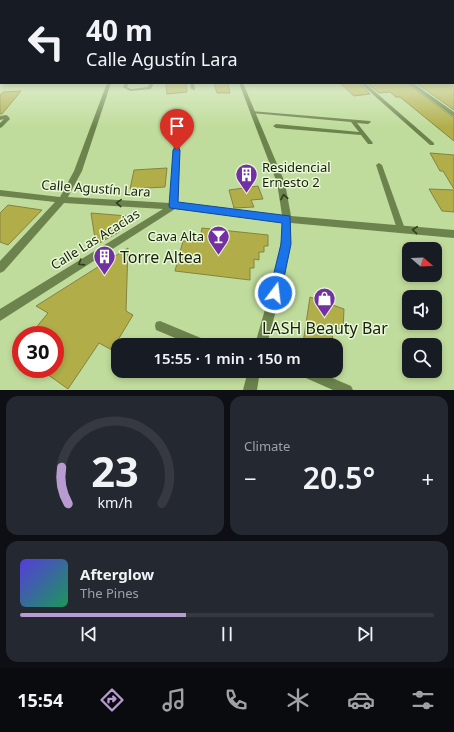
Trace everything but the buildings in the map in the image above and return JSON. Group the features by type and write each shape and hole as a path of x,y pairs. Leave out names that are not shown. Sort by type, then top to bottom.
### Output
{"street":[{"path":"0,268 62,200 78,171 106,91"},
{"path":"243,91 281,183 287,219 286,244 282,266 263,338"},
{"path":"421,91 454,115"},
{"path":"174,206 178,122"},
{"name":"Calle Agustín Lara","path":"0,193 62,200 174,206 287,219 454,234"},
{"name":"Calle Las Acacias","path":"0,315 174,206"},
{"path":"250,390 253,378"}],"lane":[{"path":"371,91 432,144"},
{"path":"252,112 368,122"},
{"path":"0,118 6,117 7,119 0,126"},
{"path":"353,121 370,143"},
{"path":"276,126 363,134"},
{"path":"379,165 401,229"},
{"path":"160,326 188,338"},
{"path":"319,378 347,390"}],"place":[{"name":"Residencial Ernesto 2","path":"246,194"},
{"name":"Cava Alta","path":"219,256"},
{"name":"Torre Altea","path":"105,276"},
{"name":"LASH Beauty Bar","path":"325,318"}],"route":[{"path":"177,150 174,206 287,219 286,244 275,293"}]}
